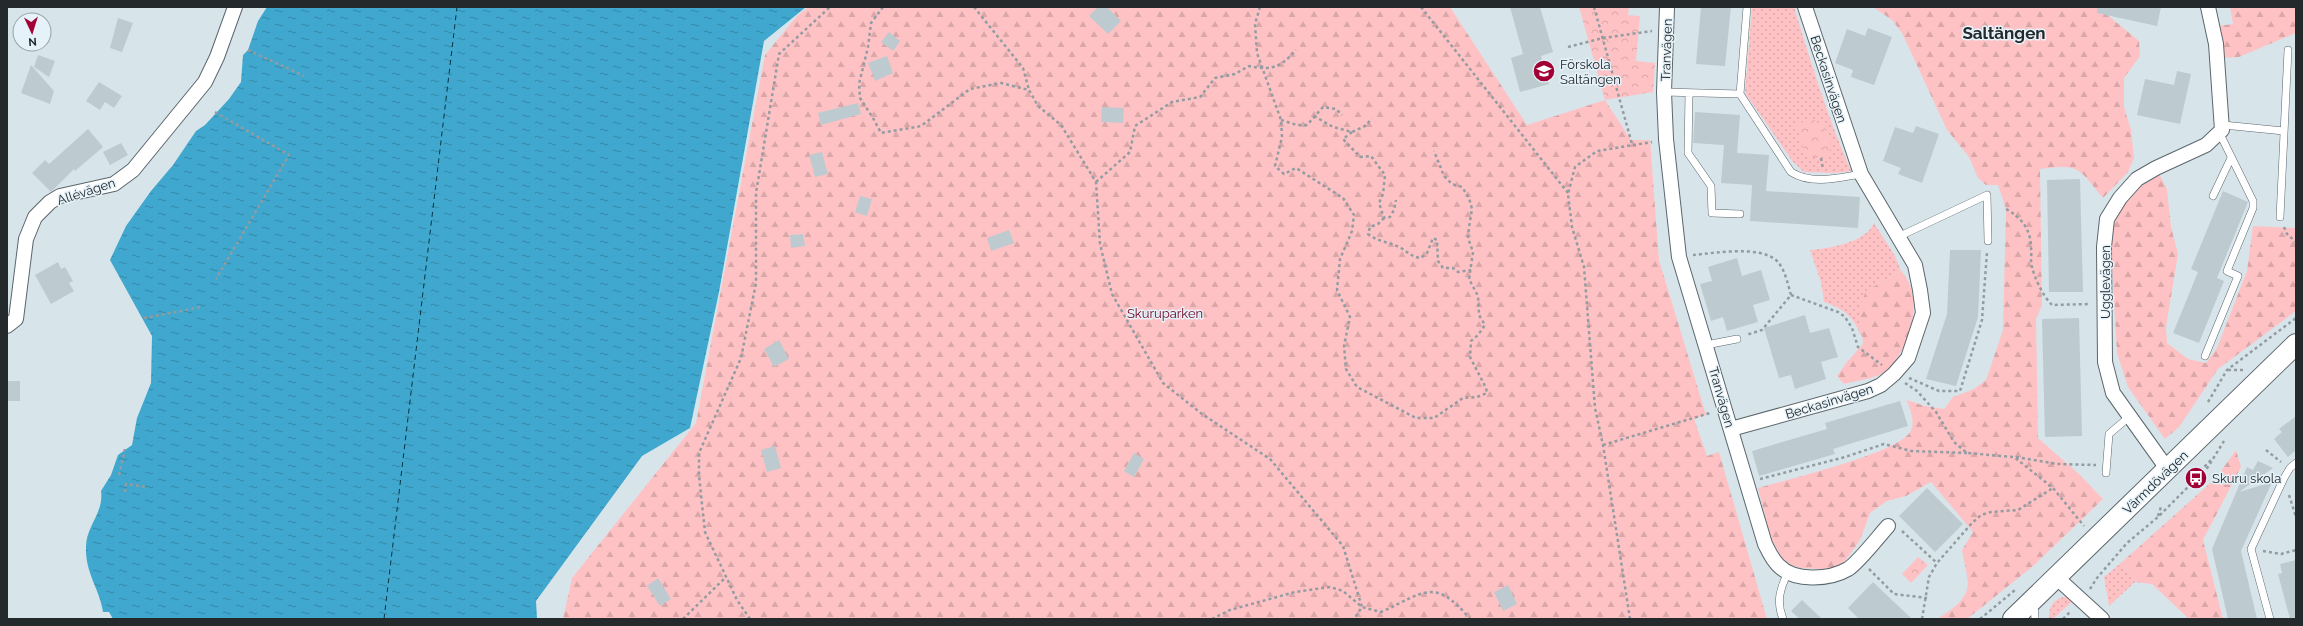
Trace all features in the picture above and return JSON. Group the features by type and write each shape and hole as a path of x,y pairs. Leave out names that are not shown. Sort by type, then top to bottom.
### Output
{"main road":[{"name":"Värmdövägen","path":"2013,619 2034,609 2056,577 2168,470 2296,344"}],"street":[{"name":"Allévägen","path":"7,326 16,319 26,238 35,218 50,202 60,196 114,184 133,170 205,82 217,56 235,7"},
{"name":"Tranvägen","path":"1667,7 1665,28 1664,92 1666,139 1679,257 1765,544 1779,566 1788,572"},
{"name":"Beckasinvägen","path":"1731,429 1868,391 1900,375 1908,358 1923,313 1915,265 1861,174 1805,7"},
{"path":"2208,7 2216,44 2221,129"},
{"name":"Ugglevägen","path":"2168,470 2129,417 2114,393 2105,362 2104,247 2107,220 2120,198 2137,179 2156,168 2206,145 2221,129"},
{"path":"1788,572 1802,576 1833,575 1849,568 1888,526"},
{"path":"2056,577 2102,619"}],"lane":[{"path":"1747,7 1740,94 1791,172 1802,179 1828,180 1861,174"},
{"path":"2280,217 2288,50"},
{"name":"Tranvägen","path":"1664,92 1740,94"},
{"path":"1689,93 1688,153 1711,186 1712,213 1740,214"},
{"path":"2205,356 2238,276 2227,271 2253,208 2253,201 2231,158 2221,129 2284,132"},
{"path":"2213,196 2231,158"},
{"path":"1898,237 1987,195 1988,241"},
{"path":"1706,345 1737,339"},
{"path":"2106,473 2109,434 2129,417"},
{"path":"2270,619 2252,549 2284,478 2290,468 2296,463"},
{"path":"1783,619 1779,608 1779,592 1788,572"}],"path":[{"path":"750,619 737,600 705,532 699,476 699,453 741,358 756,284 756,193 779,54 830,7"},
{"path":"883,7 871,23 868,47 859,84 860,98 873,118 880,133 921,126 970,89 1001,83 1029,90"},
{"path":"974,7 1023,68 1029,90 1038,106 1061,124 1096,182 1100,244 1112,294 1164,382 1202,414 1270,459 1343,546 1362,607"},
{"path":"1260,7 1255,24 1257,53 1281,120 1282,137 1275,166 1284,174 1296,168 1310,175 1343,198 1354,215 1352,231 1340,259 1336,290 1350,317 1344,346 1346,369 1357,387 1416,418 1434,418 1463,398 1477,397 1486,393 1486,388 1470,357 1471,341 1478,335 1485,325 1479,315 1478,296 1469,279 1473,252 1468,238 1472,209 1469,198 1462,187 1452,184 1444,176 1434,152"},
{"path":"1421,7 1568,194"},
{"path":"1594,7 1632,144"},
{"path":"1568,47 1603,38 1665,28"},
{"path":"248,50 304,76"},
{"path":"1096,182 1130,152 1135,126 1172,102 1200,97 1215,78 1235,74 1249,66 1264,70 1284,64 1296,50"},
{"path":"1281,120 1298,125 1307,125 1323,107 1336,109 1342,115"},
{"path":"216,112 289,155 216,279"},
{"path":"1314,116 1333,127 1352,132"},
{"path":"1371,118 1367,125 1343,138 1360,157 1371,156 1385,174 1383,194 1379,203 1384,218"},
{"path":"1630,619 1603,445 1595,408 1584,267 1572,227 1568,194 1575,167 1597,151 1632,144 1654,142"},
{"path":"1396,200 1394,210 1390,217 1384,218 1378,224 1370,227 1368,234 1376,240 1402,248 1413,257 1421,258 1427,253 1433,238 1437,240 1438,261 1443,268 1453,268 1458,272 1471,270"},
{"path":"2006,209 2018,216 2027,229 2031,246 2032,266 2045,298 2052,305 2105,303"},
{"path":"2280,217 2287,234 2296,242"},
{"path":"1900,375 1939,391 1960,391 1982,320 1988,241"},
{"path":"1679,257 1734,252 1769,255 1781,267 1791,295"},
{"path":"1791,295 1838,312 1845,317 1852,328 1858,347 1900,375 1917,391 1936,412 1954,442 1967,453"},
{"path":"1737,339 1762,330 1791,295"},
{"path":"144,318 201,306"},
{"path":"2227,370 2246,370"},
{"path":"1603,445 1645,431 1675,424 1725,407"},
{"path":"2063,619 2081,600 2097,578 2127,543 2158,517 2208,467 2227,435"},
{"path":"1746,483 1845,457 1884,444 1911,451 1967,453 2014,457 2057,464 2107,465"},
{"path":"119,475 125,449"},
{"path":"2266,450 2290,468"},
{"path":"2196,475 2215,455"},
{"path":"2014,457 2053,488 2085,527"},
{"path":"2284,478 2296,517"},
{"path":"125,492 126,484 146,487"},
{"path":"1922,619 1927,598 1928,577 1937,563 1981,515 1991,512 2018,510 2053,488"},
{"path":"2158,517 2162,507"},
{"path":"1888,526 1899,529 1937,563"},
{"path":"2252,549 2281,554 2296,550"},
{"path":"1858,558 1894,594 1927,598"},
{"path":"684,619 726,577"},
{"path":"1212,619 1237,608 1295,592 1330,587 1343,591 1362,607 1381,612 1419,593 1437,592 1455,601 1470,619"},
{"path":"1354,619 1362,607"}],"green space":[{"name":"Skuruparken","path":"808,7 1450,7 1527,125 1605,100 1631,140 1650,140 1659,260 1706,415 1694,419 1707,456 1719,452 1767,619 563,619 572,578 696,423 765,55 797,16"},
{"path":"1579,7 1629,7 1628,15 1640,16 1636,61 1655,63 1653,92 1605,100"},
{"path":"1752,7 1794,7 1827,111 1851,171 1834,173 1804,172 1793,162 1745,93"},
{"path":"1873,7 2106,7 2105,13 2139,41 2140,56 2124,78 2124,107 2131,130 2134,158 2128,172 2103,198 2089,180 2078,170 2064,167 2040,169 2042,305 2036,319 2038,438 2080,475 2103,499 2032,567 1967,619 1937,619 1955,607 1960,602 1967,590 1968,583 1962,550 1973,532 1931,482 1906,496 1887,501 1870,513 1860,540 1845,561 1833,568 1820,569 1801,568 1791,565 1782,558 1771,539 1758,488 1864,457 1901,440 1910,432 1912,428 1912,416 1907,400 1925,406 1944,409 1953,397 1974,389 1986,380 2003,330 2006,209 1998,185 1986,185 1978,178 1969,157 1947,130 1902,33 1892,20"},
{"path":"2230,7 2296,7 2296,33 2239,57 2223,58 2217,26 2233,24"},
{"path":"1813,120 1823,125 1829,134 1831,144 1828,155 1813,157 1808,155 1802,146 1797,125 1804,121"},
{"path":"2159,174 2167,189 2171,227 2178,254 2166,327 2167,343 2188,359 2206,363 2217,348 2247,271 2253,226 2296,228 2296,311 2218,369 2179,427 2165,439 2128,387 2117,353 2110,231 2117,210 2140,187"},
{"path":"1874,223 1895,256 1901,271 1877,285 1865,296 1862,303 1861,312 1863,340 1853,320 1849,316 1839,308 1824,302 1821,282 1810,250 1836,246 1855,240 1870,230"},
{"path":"1901,271 1909,282 1913,295 1914,309 1908,337 1902,351 1882,374 1872,378 1844,384 1837,376 1846,363 1863,344 1860,306 1866,291"},
{"path":"2236,450 2241,467 2203,540 2223,619 2189,619 2152,584 2135,582 2122,562 2216,478"},
{"path":"1918,557 1928,565 1911,583 1902,574"},
{"path":"2122,562 2135,582 2109,606 2104,577"},
{"path":"2068,596 2074,600 2053,619 2049,619 2051,606 2053,603 2059,598"}],"water":[{"path":"267,7 806,7 764,41 719,292 690,428 642,456 536,601 537,619 113,619 109,612 103,612 86,556 87,539 98,513 101,491 111,475 118,455 132,445 137,418 151,383 152,336 110,260 126,226 151,191 173,165 196,131 205,125 229,99 241,82 243,55 248,50 258,21"}],"building":[{"path":"1098,7 1107,7 1121,21 1108,34 1089,16"},
{"path":"1510,7 1540,7 1553,52 1541,56 1549,84 1520,92 1511,58 1523,54"},
{"path":"1701,7 1731,7 1725,66 1696,64"},
{"path":"2097,7 2161,7 2157,26 2097,13"},
{"path":"118,18 133,23 122,52 110,48"},
{"path":"1868,28 1892,37 1874,85 1851,77 1853,70 1835,63 1847,29 1865,36"},
{"path":"889,32 900,41 893,51 881,42"},
{"path":"38,55 55,61 49,77 34,67"},
{"path":"887,56 893,73 875,81 868,63"},
{"path":"31,65 54,91 50,104 21,93"},
{"path":"2177,71 2191,74 2180,124 2137,115 2145,79 2174,85"},
{"path":"99,82 122,96 114,108 105,102 100,110 86,101"},
{"path":"858,103 861,114 821,125 818,113"},
{"path":"1102,107 1124,108 1123,123 1101,122"},
{"path":"1695,112 1740,115 1737,153 1769,155 1766,191 1860,197 1858,228 1750,221 1752,185 1721,183 1724,145 1693,143"},
{"path":"1916,126 1939,134 1922,183 1898,174 1901,168 1883,161 1895,127 1913,133"},
{"path":"88,129 103,147 75,171 74,169 51,192 32,173 45,160 49,164"},
{"path":"121,143 128,155 110,165 103,152"},
{"path":"822,152 828,174 815,177 809,155"},
{"path":"2080,179 2083,292 2049,292 2047,180"},
{"path":"2223,191 2248,202 2217,278 2224,281 2199,343 2173,333 2198,272 2191,269"},
{"path":"860,196 872,199 867,216 855,212"},
{"path":"1009,230 1014,243 991,251 987,238"},
{"path":"803,234 805,246 791,248 790,235"},
{"path":"1950,250 1981,250 1978,317 1956,386 1926,379 1947,314"},
{"path":"1737,258 1742,276 1761,270 1770,300 1753,305 1758,322 1727,331 1723,317 1711,321 1700,284 1712,281 1708,267"},
{"path":"58,262 61,269 65,267 73,281 69,283 74,291 51,304 35,275"},
{"path":"1805,315 1810,333 1829,328 1838,357 1821,362 1826,379 1795,389 1791,375 1779,378 1764,328"},
{"path":"2079,318 2082,436 2045,437 2042,319"},
{"path":"779,340 789,359 774,367 764,349"},
{"path":"7,381 20,381 20,401 7,401"},
{"path":"1900,401 1908,426 1833,449 1835,454 1759,476 1752,451 1827,429 1825,423"},
{"path":"2296,416 2296,450 2288,457 2274,439 2282,432 2279,429"},
{"path":"775,446 781,468 767,472 761,450"},
{"path":"1134,453 1144,459 1134,477 1124,471"},
{"path":"2258,461 2273,468 2239,492 2272,482 2241,551 2257,619 2228,619 2212,549 2247,467 2253,470"},
{"path":"1927,488 1963,524 1935,552 1899,516"},
{"path":"2296,560 2296,619 2290,619 2278,574 2282,573 2280,564"},
{"path":"658,578 671,599 660,606 647,586"},
{"path":"1873,582 1912,619 1859,619 1848,608"},
{"path":"1508,585 1517,604 1503,611 1494,592"},
{"path":"1802,600 1822,619 1800,619 1791,611"}],"ferry route":[{"path":"384,619 457,7"}],"place":[{"name":"Förskola Saltängen","path":"1544,71"},
{"name":"Skuru skola","path":"2196,478"}],"district":[{"name":"Saltängen","path":"2004,33"}]}
